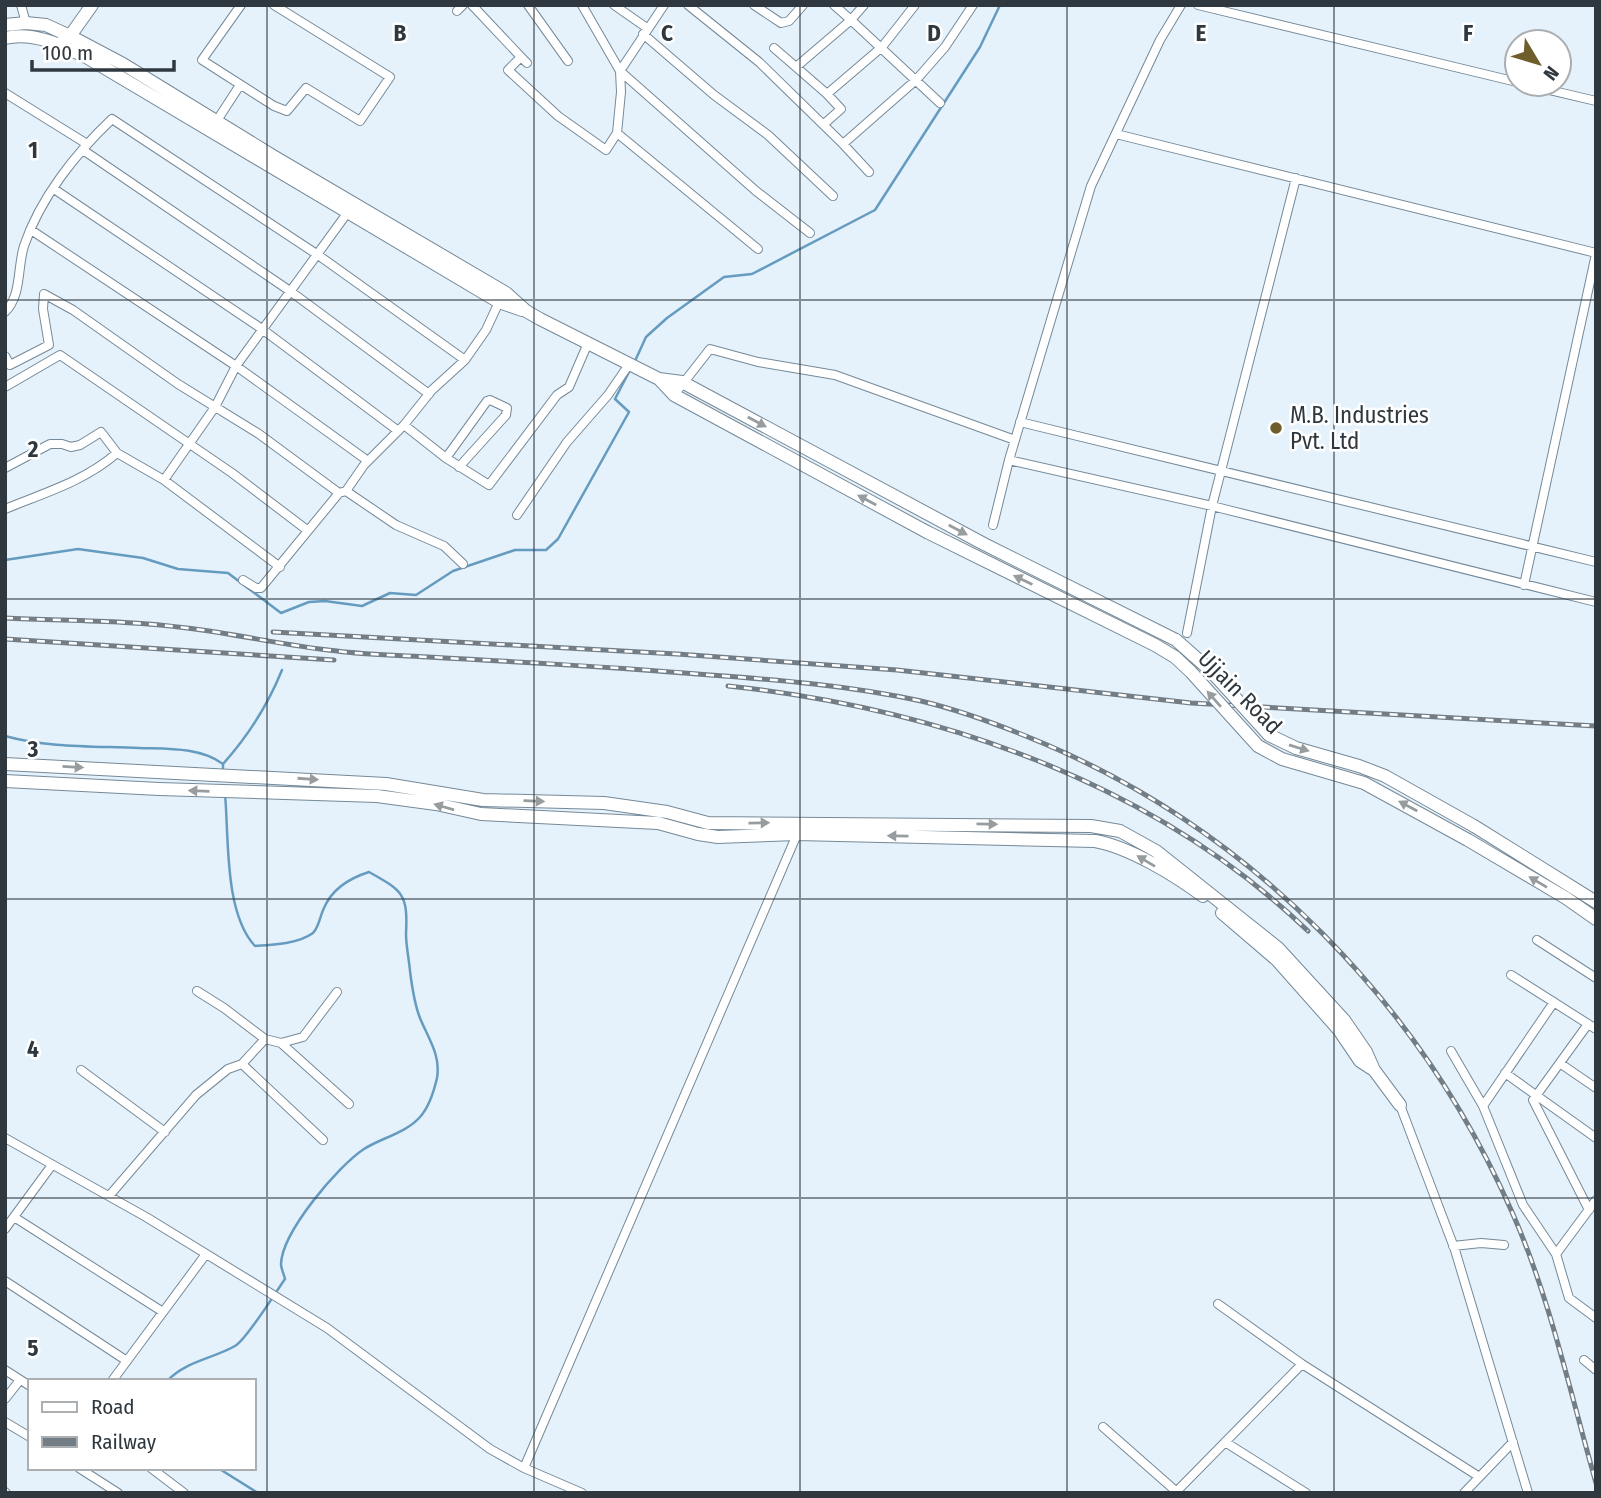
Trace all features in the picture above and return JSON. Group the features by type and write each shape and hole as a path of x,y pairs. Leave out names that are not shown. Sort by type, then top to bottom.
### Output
{"main road":[{"path":"59,44 70,36 92,5"},
{"path":"5,25 46,25 123,64 506,293 526,311"},
{"path":"5,38 25,36 59,44 117,74 499,302 526,311 654,376 682,382 984,544 1176,640 1211,671 1262,729 1281,743 1385,776 1474,826 1596,902"},
{"name":"Ujjain Road","path":"654,376 674,395 927,532 1175,657 1258,746 1282,759 1364,783 1468,840 1566,898 1596,919"},
{"path":"5,764 386,785 482,800 604,803 667,812 708,823 1071,839 1113,844 1201,894 1277,960 1339,1030 1360,1061 1374,1070 1400,1105"},
{"path":"5,781 239,793 377,796 436,804 481,814 659,822 718,837 799,828"}],"street":[{"path":"20,5 26,23"},
{"path":"241,5 202,60 274,106 287,111 306,88 360,121 390,77 274,5"},
{"path":"472,5 524,60 508,70 558,116 606,150 617,133 620,71 664,5"},
{"path":"528,5 568,61"},
{"path":"582,5 620,71 756,191 810,233"},
{"path":"614,5 722,101 768,135 832,196"},
{"path":"688,5 759,62 824,124 869,172"},
{"path":"754,5 782,23 789,21 803,5"},
{"path":"834,5 940,103"},
{"path":"796,67 851,20 864,5"},
{"path":"827,94 882,47 915,5"},
{"path":"843,144 916,80 944,47 973,5"},
{"path":"993,525 1009,460 1091,186 1160,40 1181,5"},
{"path":"1198,5 1503,79"},
{"path":"774,48 841,109 824,124"},
{"path":"216,122 240,85"},
{"path":"5,93 85,147 157,203 290,291 429,394"},
{"path":"1573,96 1596,101"},
{"path":"5,312 14,301 23,249 58,181 112,119 318,255 465,360"},
{"path":"617,133 758,249"},
{"path":"1116,134 1596,254 1524,585"},
{"path":"1187,633 1212,506 1296,178"},
{"path":"54,189 262,329 400,428 489,485 558,395 569,387 588,343"},
{"path":"164,480 215,407 236,366 348,212"},
{"path":"31,230 236,366 368,461"},
{"path":"5,356 10,365 49,345 43,309 44,294 73,310 396,526 444,546 463,564"},
{"path":"243,580 259,589 368,461 429,394 465,360 486,330 499,302"},
{"path":"674,395 710,349 758,362 835,375 1015,440"},
{"path":"5,387 60,355 190,443 307,530"},
{"path":"517,515 567,442 608,395 630,363"},
{"path":"446,458 486,401 490,400 507,408 506,415 459,467"},
{"path":"1020,422 1596,562"},
{"path":"5,468 50,444 71,447 80,445 101,432 117,453 164,480 279,567"},
{"path":"5,509 84,477 100,468 117,453"},
{"path":"1009,460 1212,506 1596,603"},
{"path":"524,1468 799,828"},
{"path":"1537,940 1596,978"},
{"path":"1511,975 1592,1026 1533,1100 1589,1210"},
{"path":"197,991 265,1039 281,1042 298,1040 307,1034 337,992"},
{"path":"1483,1106 1554,1002"},
{"path":"109,1196 212,1082 228,1069 242,1064 265,1039"},
{"path":"281,1042 349,1104"},
{"path":"1451,1051 1483,1106 1523,1205 1556,1254 1569,1298 1596,1318"},
{"path":"242,1064 323,1140"},
{"path":"1561,1065 1596,1088"},
{"path":"81,1070 165,1132"},
{"path":"1505,1073 1596,1138"},
{"path":"1400,1105 1454,1246 1528,1493"},
{"path":"5,1138 109,1196 288,1304 361,1352 490,1448 524,1468 583,1493"},
{"path":"5,1229 52,1165"},
{"path":"1556,1254 1596,1200"},
{"path":"14,1217 163,1312"},
{"path":"1454,1246 1480,1243 1504,1245"},
{"path":"114,1379 206,1254"},
{"path":"5,1281 127,1361"},
{"path":"1218,1304 1301,1364 1478,1476"},
{"path":"1584,1360 1596,1370"},
{"path":"1103,1427 1177,1492 1301,1364"},
{"path":"5,1370 28,1385"},
{"path":"5,1399 20,1380"},
{"path":"5,1422 28,1436"},
{"path":"1225,1442 1306,1493"},
{"path":"1464,1493 1513,1442"},
{"path":"82,1470 118,1493"},
{"path":"154,1470 184,1493"}],"waterway":[{"path":"635,361 646,337 667,318 724,277 752,274 875,210 980,47 1000,5"},
{"path":"5,560 78,549 143,558 178,569 228,573 281,613 309,602 325,601 362,606 390,593 416,595 453,571 515,550 546,550 558,539 629,412 615,399 630,370"},
{"path":"223,764 257,720 282,670"},
{"path":"5,736 55,745 183,750 214,758 223,764 223,770"},
{"path":"169,1379 182,1369 240,1342 285,1279 281,1264 284,1251 313,1201 340,1170 364,1149 401,1131 420,1117 429,1104 438,1070 435,1054 416,1007 406,943 406,910 401,895 369,872 355,877 332,895 317,928 307,937 293,942 255,946 245,932 233,895 225,794"},
{"path":"221,1470 258,1493"}],"railway":[{"path":"5,618 164,625 348,652 675,672 790,681 869,691 921,701 984,720 1045,744 1121,781 1193,826 1261,877 1323,934 1379,996 1430,1064 1474,1136 1512,1212 1548,1312 1596,1483"},
{"path":"273,632 677,654 897,670 1191,703 1596,726"},
{"path":"5,639 334,660"},
{"path":"728,686 807,697 886,713 963,734 1039,761 1112,794 1182,833 1247,879 1308,931"}],"place":[{"name":"M.B. Industries Pvt. Ltd","path":"1276,428"}]}
